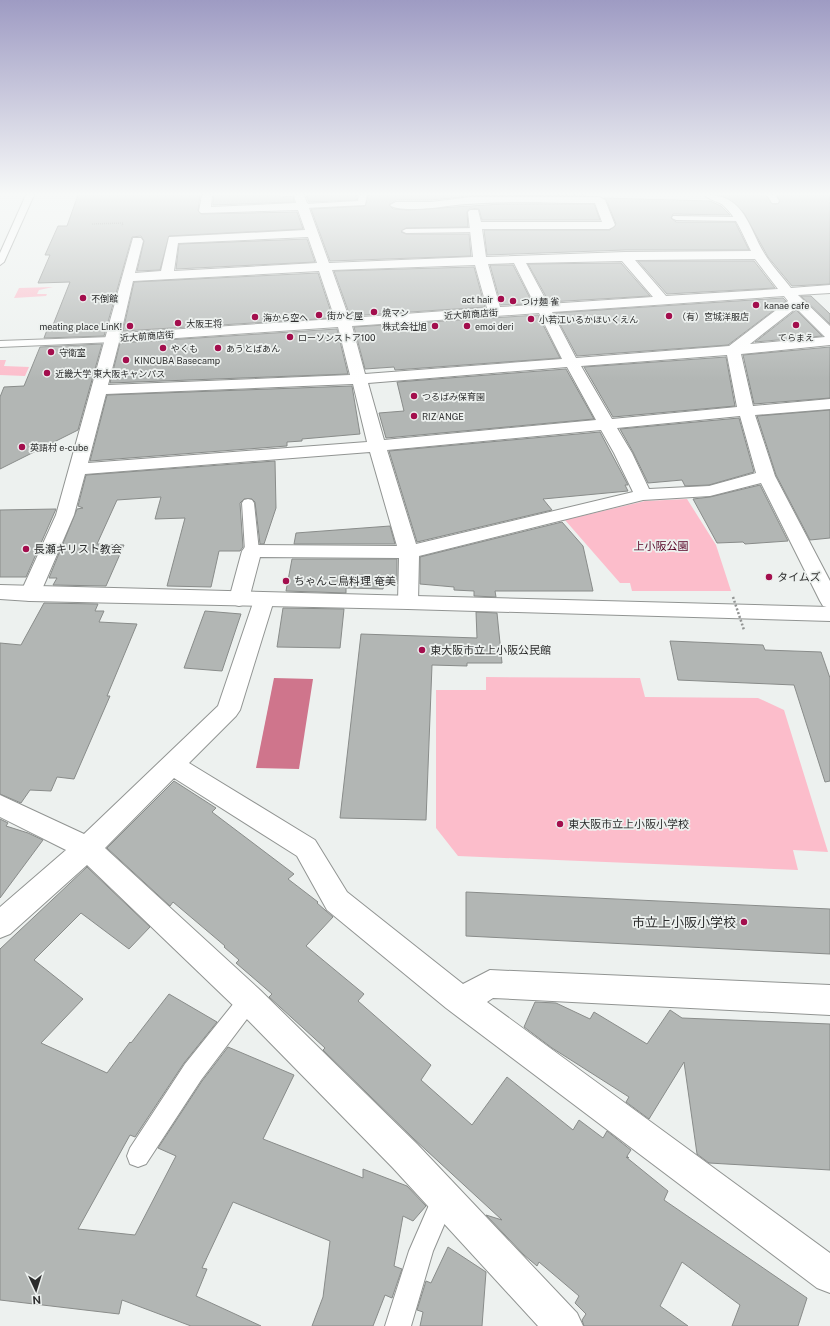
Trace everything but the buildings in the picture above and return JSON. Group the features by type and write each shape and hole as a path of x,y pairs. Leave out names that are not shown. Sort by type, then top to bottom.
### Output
{"street":[{"path":"30,594 65,515 133,257"},
{"path":"167,275 170,257"},
{"path":"321,257 344,322 409,552 408,602"},
{"path":"480,257 494,312"},
{"path":"128,277 480,260 594,257"},
{"path":"626,257 663,301"},
{"path":"760,257 791,297 830,334"},
{"path":"518,259 571,362 622,453 643,495"},
{"name":"近大前商店街","path":"111,339 663,301 791,297 830,289"},
{"path":"733,350 791,297"},
{"path":"99,390 359,379 830,341"},
{"path":"733,350 746,411 766,476 830,602"},
{"path":"78,469 378,446 830,404"},
{"path":"239,599 252,551 409,552 643,495 710,490 766,476"},
{"path":"0,592 30,594 408,602 830,614"},
{"path":"0,925 87,848 228,710 264,600"},
{"path":"172,765 306,848 337,901 461,1001 830,1275"},
{"path":"0,805 87,848 249,1000 444,1197 564,1326"},
{"path":"461,1001 490,984 830,1000"}],"lane":[{"path":"0,344 111,339"},
{"path":"248,502 252,551"},
{"path":"138,1156 193,1072 249,1000"},
{"path":"398,1326 421,1251 444,1197"}],"path":[{"path":"733,597 744,630"}],"green space":[{"path":"53,287 39,290 37,294 47,294 46,296 14,298 19,288"},
{"path":"0,360 6,360 4,366 29,367 25,376 0,375"},
{"name":"上小阪公園","path":"687,499 716,545 731,591 632,591 630,583 620,583 565,520 645,501"},
{"path":"486,677 640,678 645,697 758,698 784,710 828,852 793,850 798,870 458,856 436,828 436,690 486,690"}],"shaded area":[{"path":"274,678 313,679 299,769 256,768"}],"place":[{"name":"不倒館","path":"83,298"},
{"name":"act hair","path":"501,299"},
{"name":"つけ麺 雀","path":"513,301"},
{"name":"kanae cafe","path":"756,305"},
{"name":"焼マン","path":"374,312"},
{"name":"街かど屋","path":"319,315"},
{"name":"（有）宮城洋服店","path":"669,316"},
{"name":"海から空へ","path":"255,317"},
{"name":"小若江いるかほいくえん","path":"531,319"},
{"name":"大阪王将","path":"178,323"},
{"name":"てらまえ","path":"796,325"},
{"name":"meating place LinK!","path":"130,326"},
{"name":"株式会社旭","path":"435,326"},
{"name":"emoi deri","path":"467,326"},
{"name":"ローソンストア100","path":"290,337"},
{"name":"やくも","path":"163,348"},
{"name":"あうとばあん","path":"218,348"},
{"name":"守衛室","path":"51,352"},
{"name":"KINCUBA Basecamp","path":"126,360"},
{"name":"近畿大学 東大阪キャンパス","path":"47,373"},
{"name":"つるばみ保育園","path":"414,396"},
{"name":"RIZ ANGE","path":"414,416"},
{"name":"英語村 e-cube","path":"22,447"},
{"name":"長瀬キリスト教会","path":"26,549"},
{"name":"タイムズ","path":"769,577"},
{"name":"ちゃんこ鳥料理 奄美","path":"286,581"},
{"name":"東大阪市立上小阪公民館","path":"422,650"},
{"name":"東大阪市立上小阪小学校","path":"560,824"},
{"name":"市立上小阪小学校","path":"744,922"}]}
